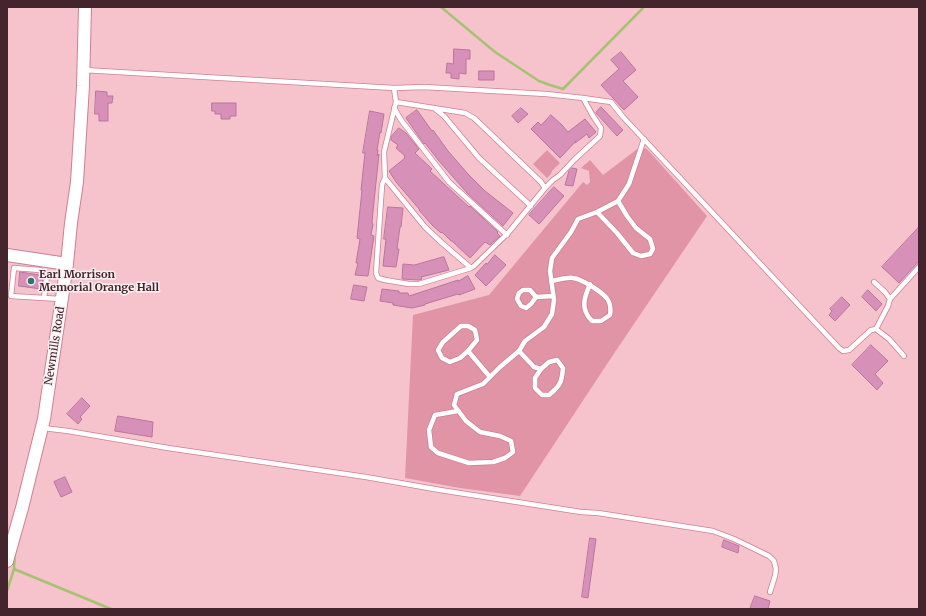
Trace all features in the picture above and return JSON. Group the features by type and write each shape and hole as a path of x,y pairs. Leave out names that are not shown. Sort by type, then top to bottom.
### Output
{"street":[{"name":"Newmills Road","path":"8,559 44,419 67,264 71,223 78,182 85,7"},
{"path":"7,255 67,264"}],"lane":[{"path":"83,70 394,88 424,87 546,94 611,102 623,117 843,351 849,350 871,330 876,328 888,306 890,299 919,266"},
{"path":"394,88 396,102 384,152 385,178 382,185 376,273 378,278 409,284 419,284 471,268 478,263 507,235 545,188 600,136 601,128 583,98"},
{"path":"396,102 465,113 474,118 541,182 545,188"},
{"path":"394,108 401,120 449,182 507,235"},
{"path":"433,108 444,116 479,158 531,206"},
{"path":"458,411 435,416 429,430 431,446 438,454 469,463 493,462 505,458 513,452 511,441 500,436 480,432 466,421 454,405 457,394 483,384 519,351 525,341 544,327 552,314 554,300 550,271 552,258 571,232 578,219 597,212 618,201 629,184 644,139"},
{"path":"385,178 424,227 471,268"},
{"path":"597,212 634,253 642,256 650,254 654,250 650,239 636,228 618,201"},
{"path":"44,298 47,276 40,270 14,268 11,296 44,298 62,299"},
{"path":"551,281 574,278 590,284 608,299 611,306 610,315 601,321 592,321 587,316 584,304 585,295 590,284"},
{"path":"874,282 890,299"},
{"path":"536,297 553,296"},
{"path":"461,326 468,326 475,330 477,340 468,351 460,358 450,362 442,358 438,350 443,342 461,326"},
{"path":"876,328 889,339 904,356"},
{"path":"468,351 490,377"},
{"path":"519,351 534,367 541,369"},
{"path":"557,360 563,368 562,380 556,390 549,395 542,395 535,388 535,378 541,369 549,362 557,360"},
{"path":"42,427 168,448 366,477 548,507 598,513 713,531 734,538 769,556 774,561 776,569 770,592"}],"shaded area":[{"path":"640,147 647,149 707,216 520,496 460,488 405,478 413,315 489,295 583,182 587,185 590,182 589,171 581,168 590,160 603,175"},
{"path":"547,150 560,163 547,178 533,164"}],"building":[{"path":"454,49 470,50 470,59 466,59 466,74 459,73 459,79 451,78 451,73 446,73 447,63 453,64"},
{"path":"621,52 636,70 623,81 638,97 624,110 601,85 619,69 611,60"},
{"path":"479,71 494,71 494,80 479,80"},
{"path":"96,91 107,92 107,96 113,96 112,103 108,103 108,121 99,121 99,114 95,114"},
{"path":"212,103 236,103 236,116 230,116 230,119 221,119 221,114 215,114 215,111 212,111"},
{"path":"601,107 623,130 617,136 596,113"},
{"path":"521,108 528,114 518,123 512,116"},
{"path":"417,110 432,131 433,130 448,151 468,174 485,191 513,213 503,226 468,194 425,143 424,144 406,118"},
{"path":"370,111 384,114 377,150 377,156 379,154 371,235 374,236 368,276 355,275 358,263 356,263 360,239 357,238 365,153 363,153"},
{"path":"551,115 568,132 585,119 596,132 589,138 587,134 575,143 576,141 560,158 531,129 538,122 541,125"},
{"path":"399,128 406,133 419,149 415,153 432,169 430,171 498,232 497,233 500,236 490,245 485,242 470,258 442,232 441,233 432,225 396,182 389,171 405,158 405,156 396,148 398,145 391,140 391,137"},
{"path":"572,168 577,169 573,186 565,185 569,171"},
{"path":"554,187 564,196 539,224 529,215"},
{"path":"388,207 403,208 396,267 383,266 386,239 384,239"},
{"path":"919,227 919,261 899,283 882,267"},
{"path":"495,255 506,265 486,286 475,275"},
{"path":"444,257 449,270 421,277 422,279 419,280 402,279 403,264 414,265"},
{"name":"Earl Morrison Memorial Orange Hall","path":"20,272 40,275 43,278 41,289 19,286"},
{"path":"468,276 475,289 425,305 412,308 380,301 382,289 399,291 399,293 408,293 409,296 458,281"},
{"path":"354,285 367,287 364,301 351,299"},
{"path":"868,290 882,304 876,311 862,297"},
{"path":"842,297 850,305 835,321 829,315 832,311 830,309"},
{"path":"871,345 888,361 875,374 883,383 877,390 852,365"},
{"path":"82,398 90,406 80,417 82,419 78,424 67,414"},
{"path":"118,416 153,422 152,437 115,431"},
{"path":"65,477 72,492 61,497 54,482"},
{"path":"590,538 596,539 588,598 582,597"},
{"path":"724,540 739,546 738,553 722,547"},
{"path":"755,596 770,601 768,609 750,609"}],"waterway":[{"path":"441,7 495,52 539,81 563,89 644,7"},
{"path":"15,551 14,569 111,609"},
{"path":"7,591 14,569"}],"place":[{"name":"Earl Morrison Memorial Orange Hall","path":"31,281"}]}
